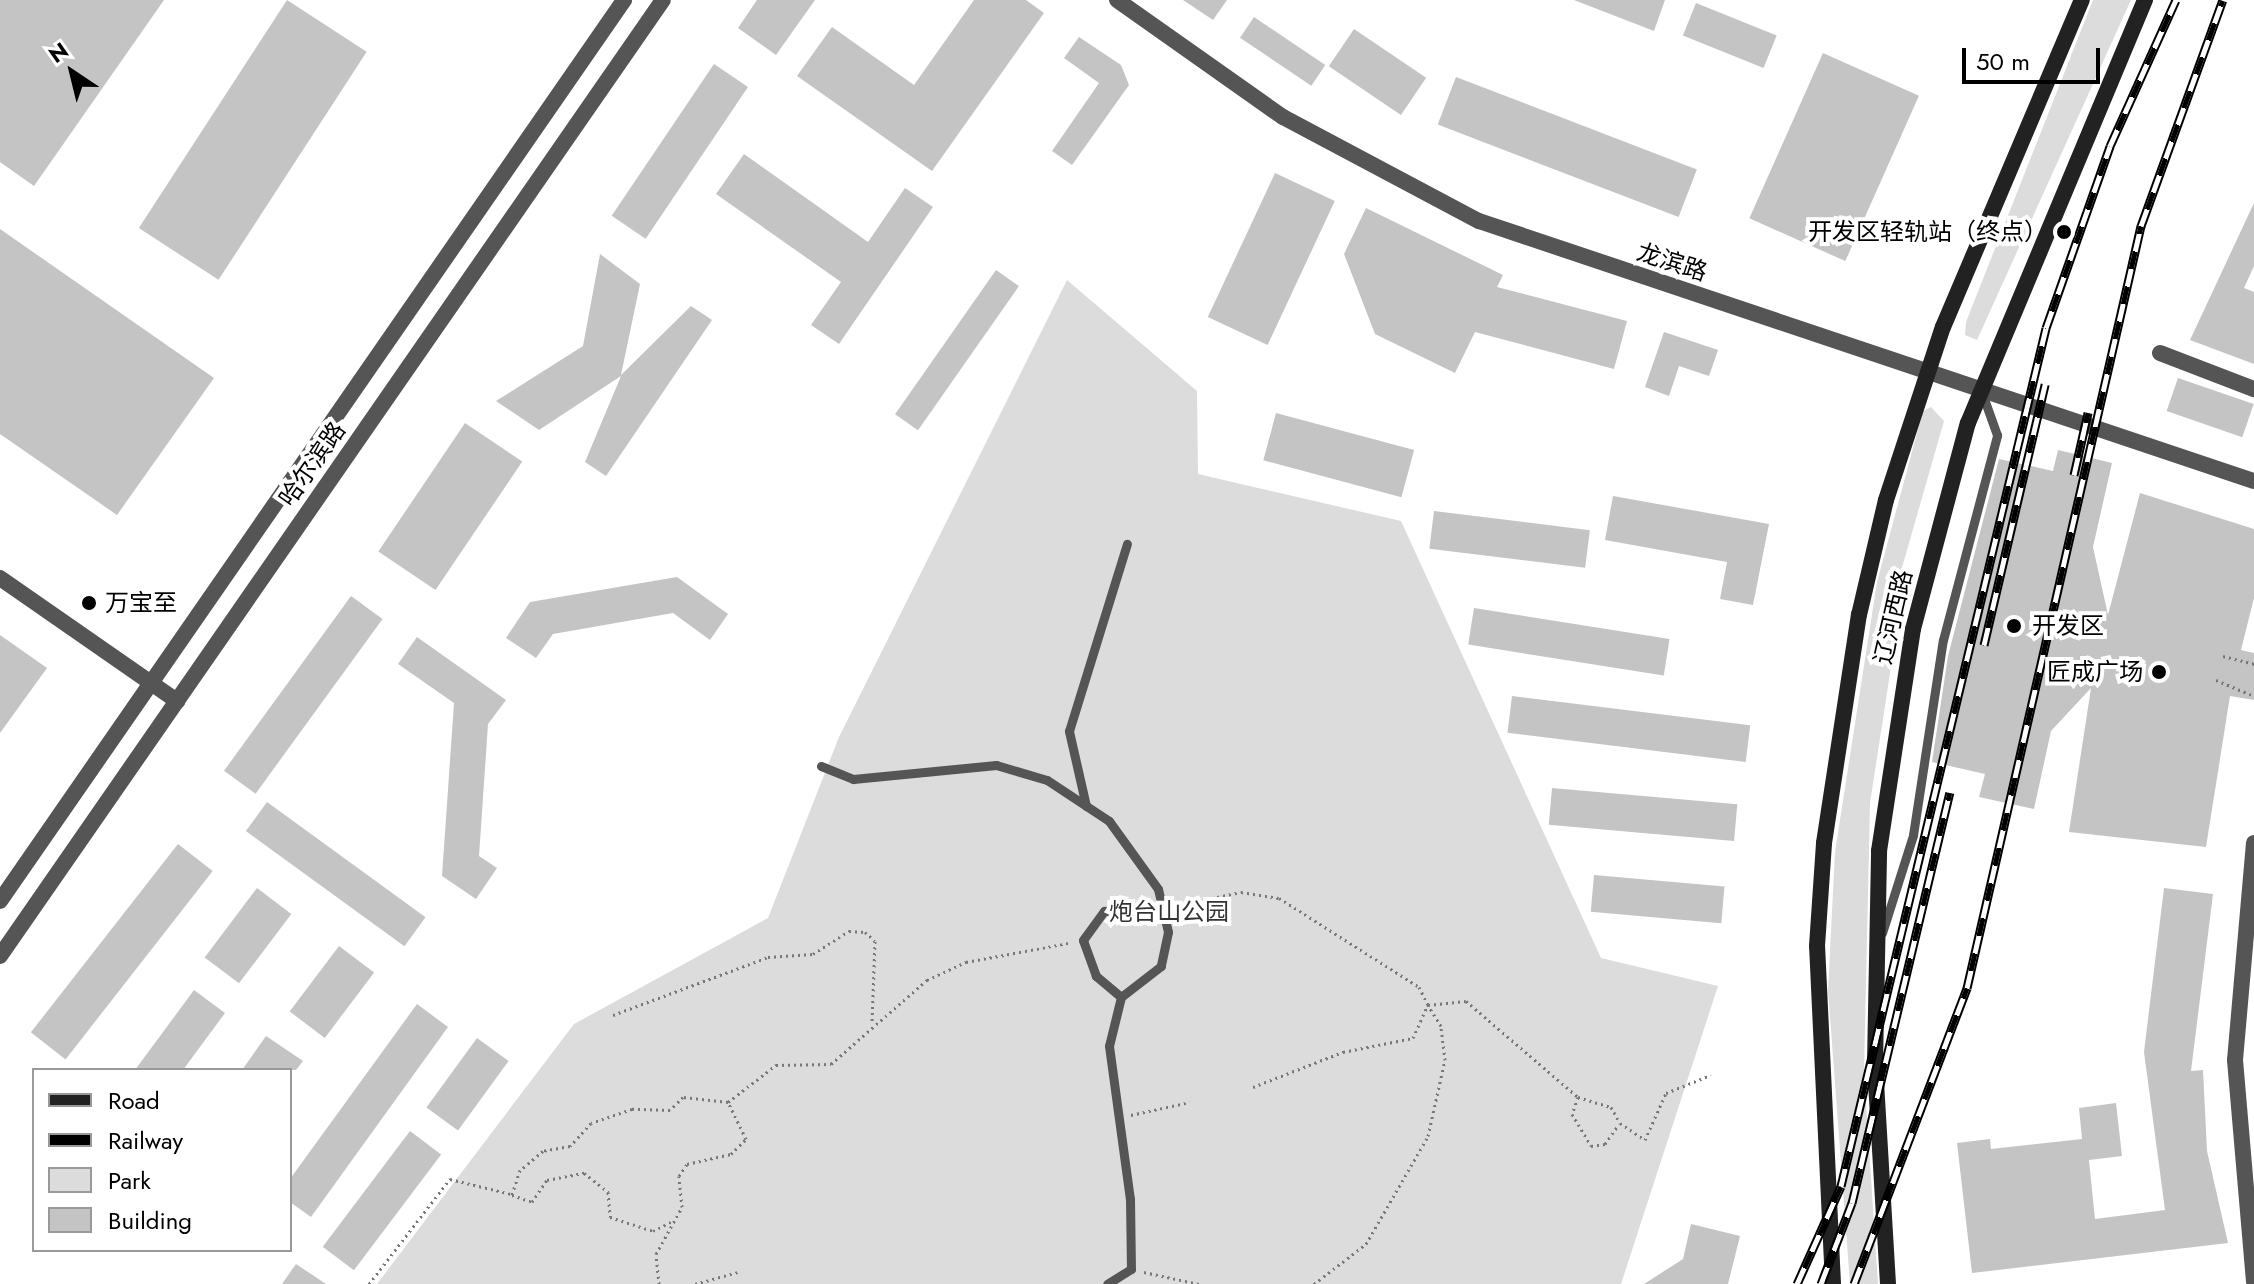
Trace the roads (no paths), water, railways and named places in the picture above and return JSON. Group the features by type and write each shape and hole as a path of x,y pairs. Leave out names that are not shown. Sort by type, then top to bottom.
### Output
{"main road":[{"name":"辽河西路","path":"1833,1284 1818,1066 1824,843 1859,615 1927,372 2082,0"},
{"name":"辽河西路","path":"1888,1284 1875,956 1892,731 1913,629 1981,390 2145,0"}],"street":[{"name":"哈尔滨路","path":"0,901 624,0"},
{"name":"哈尔滨路","path":"0,956 663,0"},
{"name":"龙滨路","path":"1117,0 1283,117 1479,221 2254,481"},
{"path":"2160,353 2254,389"},
{"path":"0,578 177,701"},
{"path":"2254,843 2235,1060 2254,1281"}],"lane":[{"path":"1875,956 1913,835 1943,640 1997,435 1981,390"},
{"path":"1086,806 1069,731 1127,544"},
{"path":"821,766 853,779 996,765 1047,780 1109,821 1158,889 1168,932 1161,966 1121,997 1109,1046 1119,1118 1131,1269 1107,1284"},
{"path":"1121,997 1096,976 1083,940 1104,911 1162,909"}],"railway":[{"path":"1797,1284 1841,1186 2046,328 2110,146 2176,0"},
{"path":"1854,1284 1967,988 2141,226 2223,0"},
{"path":"1984,645 2045,384"},
{"path":"2074,475 2088,413"},
{"path":"1821,1284 1852,1203 1950,793"}],"place":[{"name":"开发区轻轨站（终点）","path":"2064,232"},
{"name":"万宝至","path":"89,603"},
{"name":"开发区","path":"2014,626"},
{"name":"匠成广场","path":"2159,672"}],"park label":[{"name":"炮台山公园","path":"1169,912"}]}
